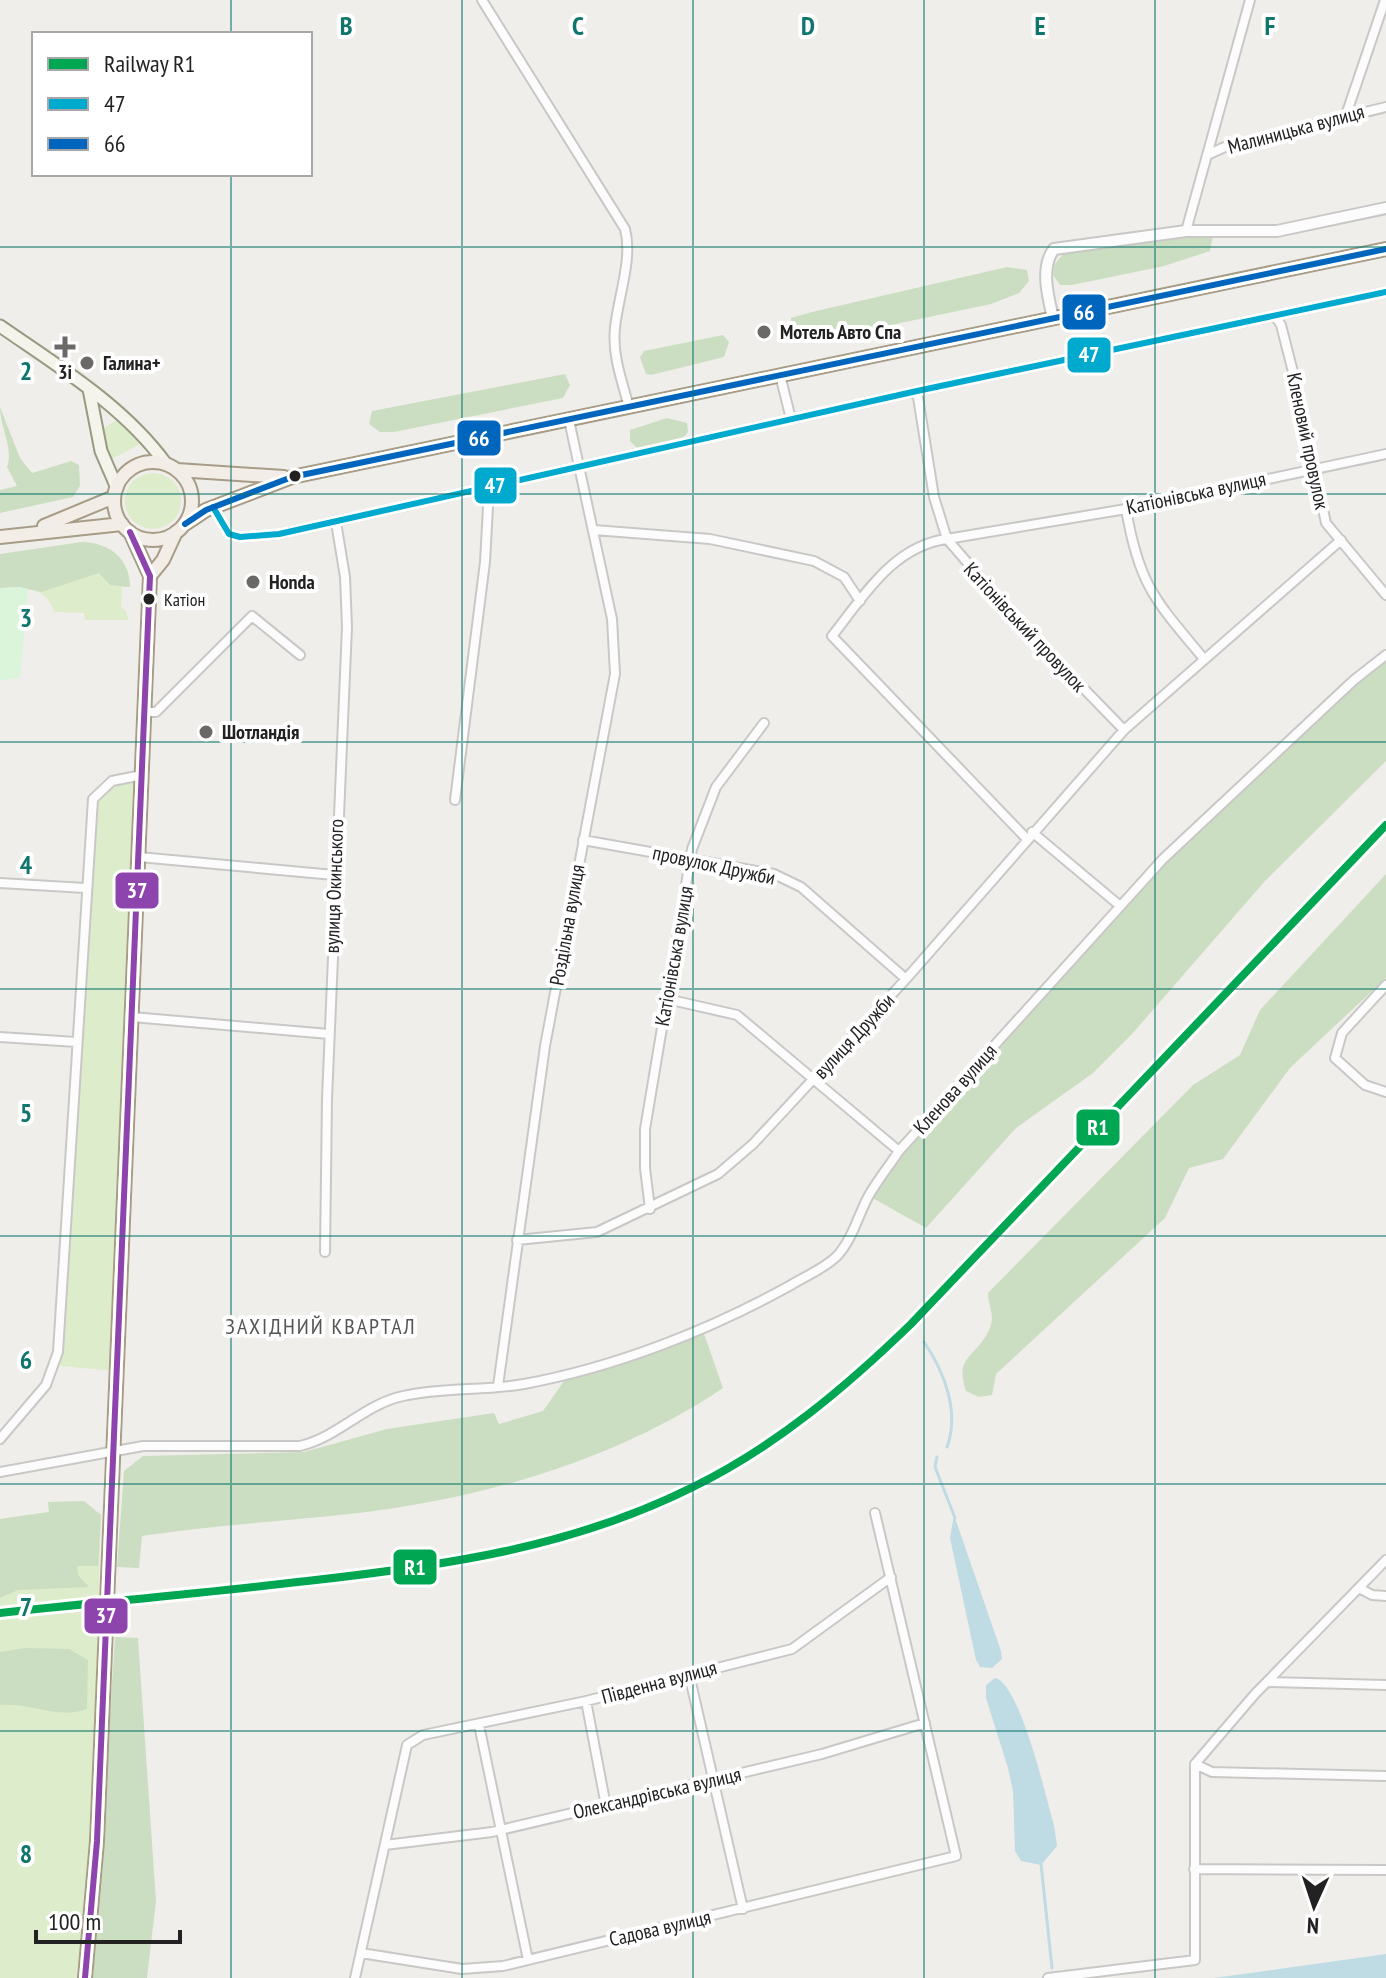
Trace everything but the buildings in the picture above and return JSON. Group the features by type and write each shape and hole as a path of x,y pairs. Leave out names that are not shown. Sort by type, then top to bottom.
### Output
{"main road":[{"path":"0,537 30,531 126,528 153,539 180,528 213,507 292,477 1386,249"},
{"path":"0,326 89,388 146,436 185,479 192,501 163,560 150,576"},
{"path":"85,1978 97,1841 150,576 126,528 101,451 89,388"},
{"path":"30,531 115,493 131,469 142,464 292,477"}],"street":[{"path":"482,0 625,229 627,251 615,332 617,364 629,407"},
{"path":"1186,231 1250,0"},
{"path":"1346,115 1385,0"},
{"name":"Малиницька вулиця","path":"1207,155 1227,146 1386,107"},
{"path":"1053,318 1047,282 1049,256 1054,249 1186,231 1277,231 1386,208"},
{"path":"213,507 229,534 240,537 336,522 917,391 1386,292"},
{"name":"Кленовий провулок","path":"1275,316 1286,344 1326,523 1386,595"},
{"path":"780,375 791,419"},
{"path":"917,391 934,497 947,539"},
{"name":"Роздільна вулиця","path":"498,1386 545,1046 615,674 612,619 569,420"},
{"name":"Катіонівська вулиця","path":"1029,835 832,636 860,601 910,549 923,542 1126,509 1386,454"},
{"path":"455,800 485,562 488,507 482,490"},
{"path":"1126,509 1141,576 1162,609 1204,659"},
{"name":"вулиця Окинського","path":"325,1252 334,875 347,627 345,577 336,522"},
{"path":"594,530 710,539 814,561 844,577 860,601"},
{"name":"Катіонівський провулок","path":"947,539 1105,714 1124,730"},
{"name":"вулиця Дружби","path":"517,1240 597,1232 718,1174 753,1144 906,979 1124,730 1341,540"},
{"path":"144,712 156,712 252,616 300,655"},
{"name":"Кленова вулиця","path":"0,1472 143,1446 300,1446 325,1438 374,1407 402,1396 498,1386 569,1374 742,1312 813,1272 836,1257 844,1247 869,1196 899,1151 1119,905 1218,806 1354,680 1386,655"},
{"name":"Катіонівська вулиця","path":"650,1209 645,1168 645,1129 690,857 703,811 716,787 764,723"},
{"path":"0,1439 46,1385 56,1365 93,799 112,781 142,775"},
{"path":"1029,835 1119,905"},
{"name":"провулок Дружби","path":"583,840 774,874 801,887 906,979"},
{"path":"139,857 334,875"},
{"path":"0,883 85,888"},
{"path":"1386,985 1342,1033 1335,1058 1365,1085 1386,1092"},
{"path":"667,999 715,1007 737,1015 899,1151"},
{"path":"132,1017 329,1034"},
{"path":"0,1037 76,1042"},
{"path":"875,1513 925,1723"},
{"path":"1048,1978 1195,1960 1195,1764 1267,1682 1386,1560"},
{"name":"Південна вулиця","path":"385,1845 407,1745 423,1735 586,1701 792,1649 891,1577"},
{"path":"1359,1588 1372,1595 1386,1596"},
{"path":"689,1674 743,1909"},
{"path":"1267,1682 1386,1685"},
{"path":"586,1701 606,1806"},
{"name":"Олександрівська вулиця","path":"385,1845 500,1830 713,1780 925,1723"},
{"name":"Садова вулиця","path":"361,1953 462,1969 485,1969 956,1856 925,1723"},
{"path":"479,1725 528,1960"},
{"path":"1195,1764 1212,1772 1386,1776"},
{"path":"355,1978 385,1845"},
{"path":"1194,1869 1386,1870"}],"green space":[{"path":"1205,233 1213,236 1210,251 1164,266 1072,285 1060,285 1053,275 1054,265 1063,254"},
{"path":"1007,267 1027,270 1029,281 1019,293 991,304 829,338 796,339 790,334 791,318"},
{"path":"723,335 729,342 724,357 646,374 640,357 644,351"},
{"path":"565,374 570,385 563,398 394,432 380,432 369,424 372,411"},
{"path":"0,407 20,458 32,473 71,461 79,465 80,486 73,497 0,513 0,490 17,486 7,467 9,453"},
{"path":"667,418 687,423 688,432 678,441 636,447 630,441 630,430"},
{"path":"117,420 144,442 108,461 104,428"},
{"path":"153,473 173,481 181,501 173,521 153,529 133,521 125,501 133,481"},
{"path":"82,542 101,545 122,560 130,587 122,587 121,607 127,612 128,620 85,620 84,613 54,612 46,597 33,590 0,588"},
{"path":"82,542 101,545 116,554 126,568 130,587 110,585 99,573 41,592 19,587 0,588 0,554"},
{"path":"0,588 28,589 20,678 0,680"},
{"path":"1386,655 1386,761 1265,881 1132,1034 1093,1073 1016,1128 926,1228 869,1196 899,1151 1119,905"},
{"path":"137,780 114,1371 60,1366 95,812 104,793"},
{"path":"1386,874 1386,978 1290,1068 1223,1159 1189,1168 1165,1218 996,1374 992,1395 979,1397 966,1391 963,1379 965,1363 991,1325 988,1293 1193,1085 1240,1055 1260,1010"},
{"path":"702,1328 723,1388 640,1435 595,1455 502,1486 407,1506 142,1536 139,1568 117,1567 124,1471 143,1456 304,1452 387,1429 494,1413 499,1424 543,1411 569,1374"},
{"path":"84,1501 101,1515 92,1841 80,1978 0,1978 0,1519 49,1512 48,1502"},
{"path":"84,1501 101,1515 98,1566 77,1566 78,1575 89,1587 18,1590 0,1598 0,1519 49,1512 48,1502"},
{"path":"115,1637 138,1638 156,1901 147,1978 93,1978"},
{"path":"25,1648 69,1649 88,1660 87,1709 66,1713 0,1705 0,1652"}],"water":[{"path":"954,1515 1001,1651 1002,1659 992,1668 980,1667 976,1660 950,1538"},
{"path":"995,1678 1014,1699 1023,1720 1054,1825 1057,1846 1041,1865 1021,1861 1015,1851 1013,1791 986,1698 986,1685"},
{"path":"1386,1954 1386,1978 1214,1978"}],"waterway":[{"path":"924,1342 948,1392 952,1420 947,1447"},
{"path":"937,1457 935,1467 955,1518"},
{"path":"1041,1864 1052,1968"}],"rail line":[{"name":"R1","path":"0,1613 407,1569 505,1551 553,1540 647,1508 753,1454 808,1414 911,1324 1386,825"}],"transit line":[{"name":"66","path":"185,524 206,510 292,477 1386,249"},
{"name":"47","path":"213,507 229,534 240,537 279,534 917,391 1386,292"},
{"name":"37","path":"85,1978 97,1841 150,576 130,532"}],"place":[{"name":"Мотель Авто Спа","path":"764,332"},
{"name":"3і","path":"65,347"},
{"name":"Галина+","path":"87,363"},
{"name":"Honda","path":"253,582"},
{"name":"Катіон","path":"149,599"},
{"name":"Шотландія","path":"206,732"}],"district":[{"name":"ЗАХІДНИЙ КВАРТАЛ","path":"321,1326"}]}
